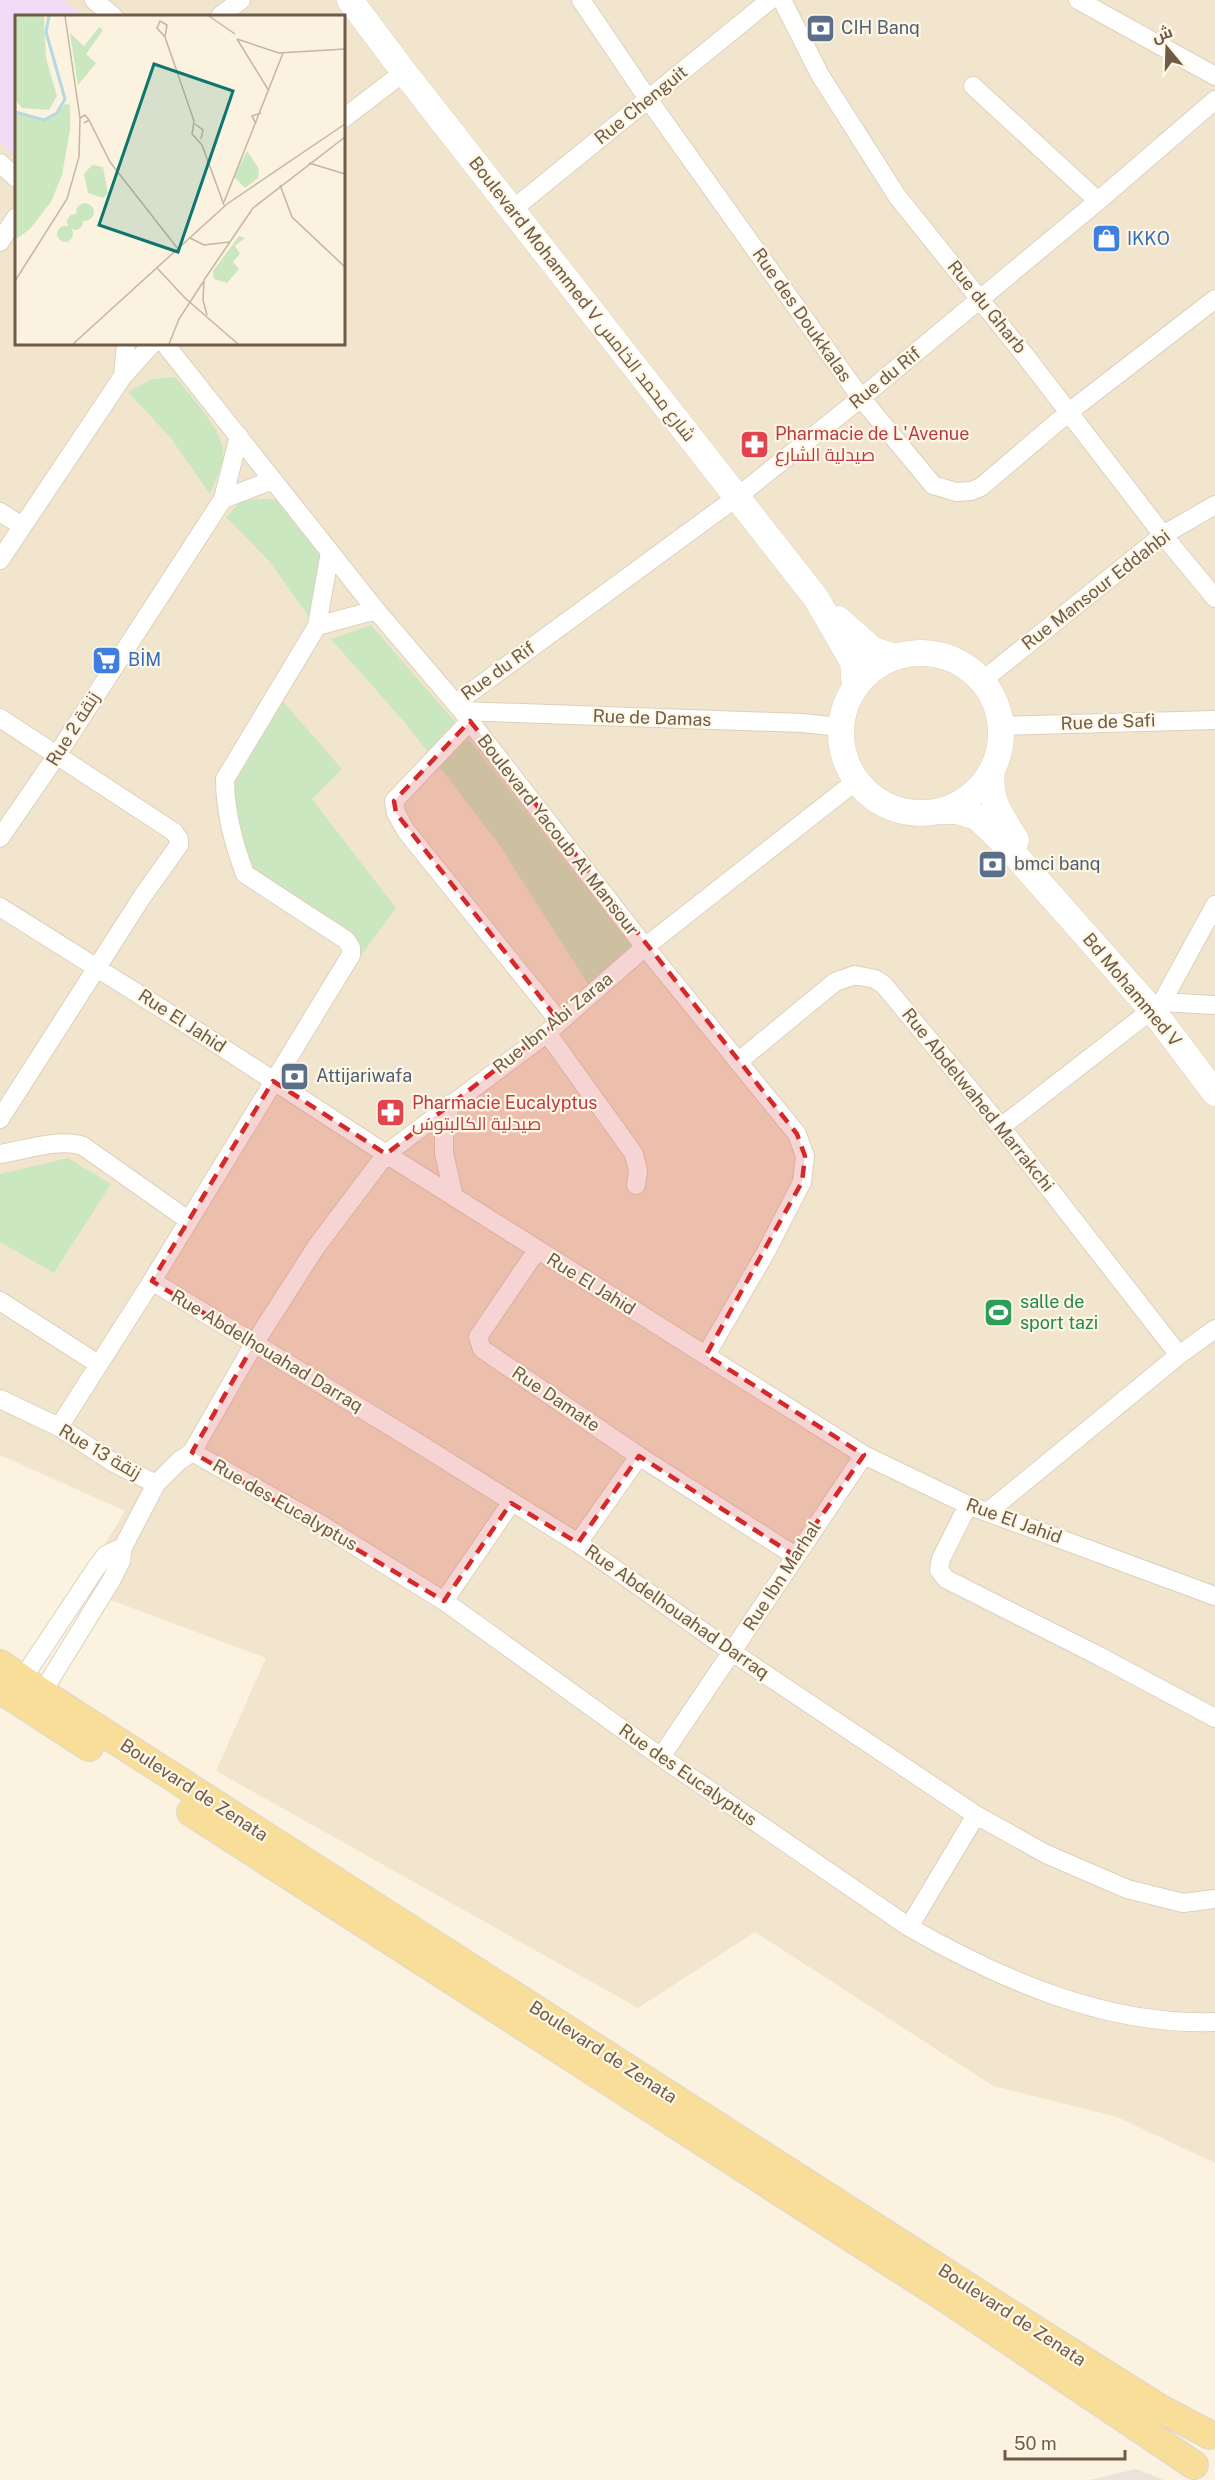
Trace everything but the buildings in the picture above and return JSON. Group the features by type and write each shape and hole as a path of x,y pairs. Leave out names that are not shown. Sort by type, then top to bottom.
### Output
{"main road":[{"name":"Boulevard de Zenata","path":"18,1689 1152,2420 1190,2473"},
{"name":"Boulevard de Zenata","path":"1152,2420 1212,2430"},
{"path":"1190,2473 1212,2430"}],"street":[{"path":"94,0 112,15"},
{"path":"221,15 241,0"},
{"name":"Boulevard Mohammed V شارع محمد الخامس","path":"350,0 816,598 853,662 855,687"},
{"name":"Rue des Doukkalas","path":"581,0 648,99 861,398 933,485 956,492 981,487 1069,412 1215,299"},
{"name":"Rue Chenguit","path":"513,209 770,0"},
{"name":"Rue du Gharb","path":"782,0 819,75 897,196 981,299 1163,535 1215,598"},
{"path":"1078,0 1215,76"},
{"path":"345,117 404,72"},
{"path":"973,86 1098,201"},
{"name":"Rue du Rif","path":"553,1027 406,831 394,809 394,801 463,711 861,398 1098,201 1215,100"},
{"path":"0,164 15,177"},
{"path":"0,242 15,219"},
{"path":"123,376 126,345"},
{"path":"0,560 123,376 151,345"},
{"name":"Boulevard Yacoub Al Mansour","path":"166,345 376,610 463,711 645,947 796,1134 803,1149 806,1164 802,1182 766,1252 706,1355"},
{"name":"Rue 2 زنقة","path":"0,838 57,755 223,499 239,436"},
{"path":"223,499 273,480"},
{"name":"Rue Mansour Eddahbi","path":"982,681 1163,535 1215,506"},
{"path":"0,512 22,526"},
{"path":"58,1427 152,1281 351,955 351,948 346,940 245,874 225,796 225,779 316,627 330,552"},
{"name":"Boulevard Mohammed V شارع محمد الخامس","path":"816,598 873,650 895,657"},
{"path":"316,627 376,610"},
{"path":"923,654 952,659 982,681 995,703 1001,726 999,749 992,770 978,789 960,803 939,811 916,813 893,809 872,797 856,781 843,755 840,727 848,699 866,674 895,657 923,654"},
{"name":"Rue de Damas","path":"463,711 802,723 840,727"},
{"path":"0,718 174,832 180,845 3,1107"},
{"name":"Rue de Safi","path":"1001,726 1215,720"},
{"name":"Bd Mohammed V","path":"992,770 990,787 994,803 1047,888"},
{"name":"Rue Ibn Abi Zaraa","path":"192,1452 254,1344 316,1247 386,1154 553,1027 645,947 856,781"},
{"name":"Bd Mohammed V","path":"939,811 957,811 977,817 1047,888 1157,1006 1215,1093"},
{"path":"1001,1127 1157,1006 1215,905"},
{"name":"Rue El Jahid","path":"0,907 97,966 386,1154 864,1455 968,1504 1215,1596"},
{"name":"Rue Abdelwahed Marrakchi","path":"739,1061 835,982 852,975 875,979 884,985 1001,1127 1179,1355"},
{"path":"1157,1006 1215,1005"},
{"path":"553,1027 634,1154 638,1171 636,1185"},
{"path":"450,1104 444,1132 444,1153 454,1197"},
{"path":"0,1154 55,1144 74,1143 83,1146 188,1220"},
{"name":"Rue Damate","path":"537,1250 478,1337 482,1349 639,1456 795,1555"},
{"name":"Rue Abdelhouahad Darraq","path":"152,1281 578,1543 732,1652 976,1815 1046,1854 1127,1889 1183,1903 1215,1899"},
{"path":"0,1301 98,1364"},
{"path":"988,1511 1179,1355 1215,1329"},
{"name":"Rue 13 زنقة","path":"0,1399 58,1427 114,1462 156,1484 179,1461 192,1452"},
{"name":"Rue des Eucalyptus","path":"192,1452 317,1522 444,1601 661,1757 909,1927 981,1966 1087,2006 1154,2020 1215,2022"},
{"name":"Rue Ibn Marhal","path":"661,1757 864,1455"},
{"path":"578,1543 639,1456"},
{"path":"18,1689 112,1579 121,1561 123,1547 156,1484"},
{"path":"444,1601 511,1503"},
{"path":"968,1504 941,1559 939,1570 946,1580 1099,1656 1215,1718"},
{"path":"909,1927 976,1815"}],"highlighted area":[{"path":"470,721 797,1134 805,1156 802,1182 706,1355 864,1455 794,1555 639,1456 578,1543 511,1503 444,1601 192,1452 254,1344 152,1281 273,1081 386,1154 559,1021 396,813 394,801"}],"shaded area":[{"path":"0,0 1215,0 1215,2163 1117,2117 993,2086 755,1932 638,2008 216,1771 266,1658 78,1588 125,1511 0,1455"},
{"path":"0,0 64,0 82,15 15,15 15,157 0,141"},
{"path":"1136,2469 1164,2480 1089,2480"}],"green space":[{"path":"175,377 203,411 221,440 223,460 210,494 170,437 128,392 152,379"},
{"path":"254,499 277,499 320,554 310,618 269,561 226,517 239,503"},
{"path":"371,625 457,724 635,950 593,992 498,843 406,724 331,639"},
{"path":"279,697 342,769 312,799 396,908 360,957 251,882 221,768"},
{"path":"68,1158 111,1184 54,1273 0,1242 0,1174"}],"place":[{"name":"CIH Banq","path":"820,28"},
{"name":"IKKO","path":"1106,239"},
{"name":"Pharmacie de L'Avenue صيدلية الشارع","path":"754,444"},
{"name":"BİM","path":"107,660"},
{"name":"bmci banq","path":"993,864"},
{"name":"Attijariwafa","path":"295,1076"},
{"name":"Pharmacie Eucalyptus صيدلية الكالبتوس","path":"391,1113"},
{"name":"salle de sport tazi","path":"999,1312"}]}
